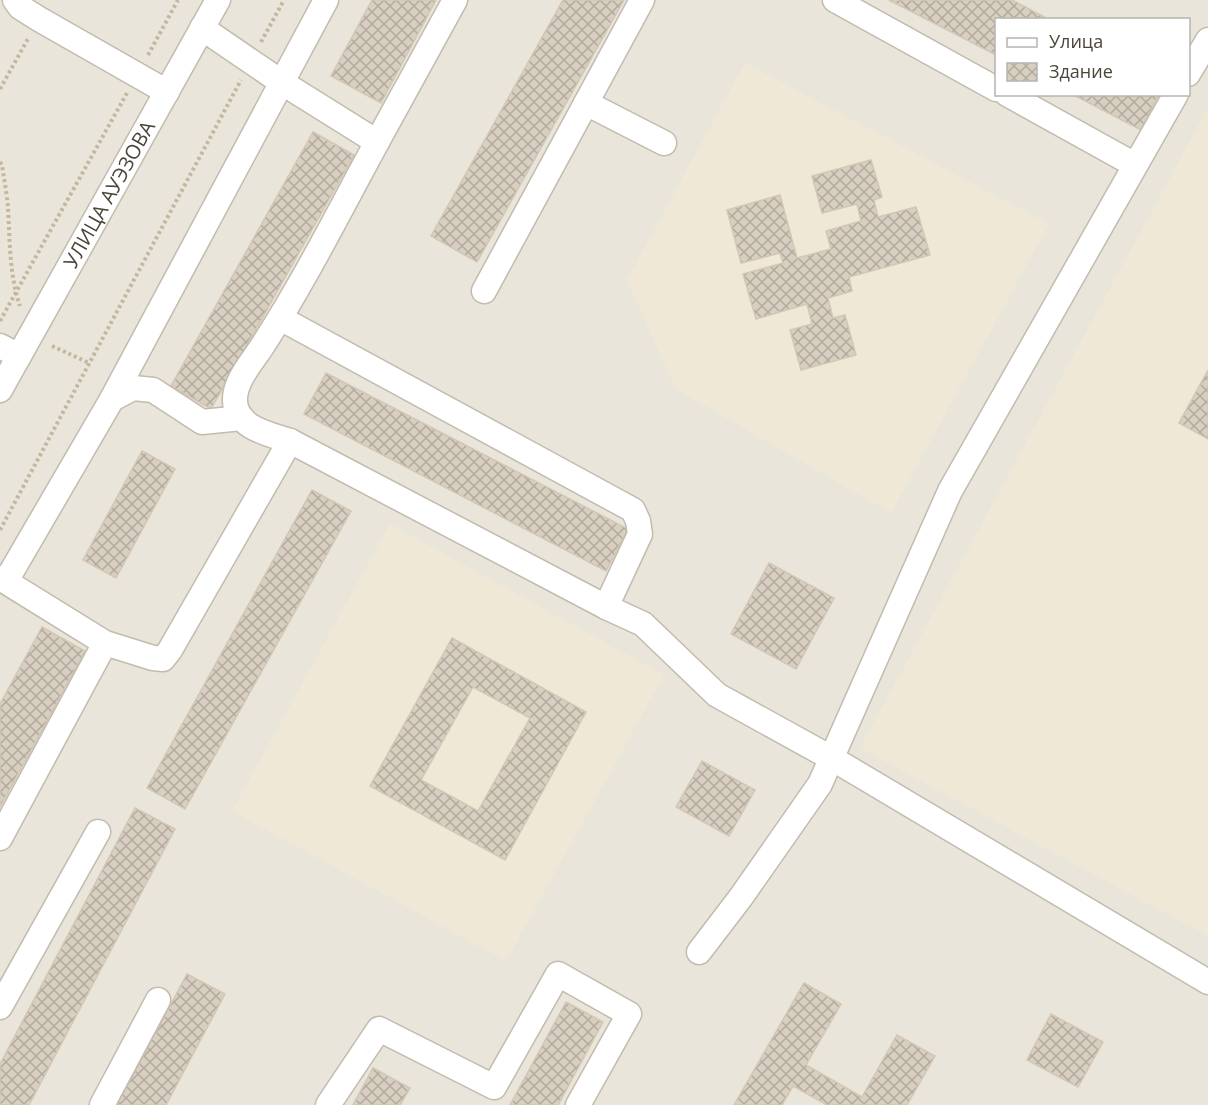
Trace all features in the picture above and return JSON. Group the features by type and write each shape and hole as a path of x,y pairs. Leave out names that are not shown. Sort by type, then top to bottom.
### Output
{"street":[{"path":"15,0 20,7 39,19 167,92"},
{"name":"УЛИЦА АУЭЗОВА","path":"0,390 16,346 167,92 218,0"},
{"path":"290,441 170,650 163,658 153,658 105,643 3,580 112,399 326,0"},
{"path":"455,0 280,318 236,387 235,403 242,418 256,430 290,441 606,607 644,624 717,695 832,759 1208,982"},
{"path":"484,291 642,0"},
{"path":"835,0 995,88"},
{"path":"202,28 281,82 377,142"},
{"path":"1190,71 1208,40"},
{"path":"1011,96 1135,165"},
{"path":"699,952 741,897 820,784 950,491 1175,96"},
{"path":"586,103 664,143"},
{"path":"280,318 633,510 640,534 606,607"},
{"path":"112,399 133,388 153,390 202,422 242,418"},
{"path":"0,838 105,643"},
{"path":"0,1007 98,832"},
{"path":"328,1105 379,1029 494,1087 558,974 629,1014 579,1105"},
{"path":"102,1105 158,1000"}],"path":[{"path":"0,321 178,0"},
{"path":"0,530 284,0"},
{"path":"0,89 39,19"},
{"path":"0,162 7,204 10,257 15,292 16,346 89,363"}],"shaded area":[{"path":"0,0 1208,0 1208,1105 0,1105"},
{"path":"745,63 1049,224 891,513 676,389 627,280"},
{"path":"1208,108 1208,936 860,748"},
{"path":"390,524 664,675 506,961 232,811"}],"building":[{"path":"372,0 436,0 381,103 331,76"},
{"path":"563,0 624,0 477,262 431,236"},
{"path":"889,0 1012,0 1046,18 995,18 995,54"},
{"path":"1076,96 1158,96 1141,130"},
{"path":"313,132 354,155 211,409 171,386"},
{"path":"871,160 882,197 874,200 878,217 916,207 930,255 849,277 852,291 828,298 833,318 845,315 856,355 801,370 790,330 812,324 807,304 756,319 743,274 783,263 780,253 741,263 727,210 780,195 797,258 831,249 826,231 861,221 857,204 822,213 812,176"},
{"path":"1208,370 1208,439 1179,423"},
{"path":"326,373 628,529 606,571 304,414"},
{"path":"142,451 175,469 116,578 83,560"},
{"path":"312,490 351,511 185,809 147,788"},
{"path":"769,563 834,598 796,669 731,634"},
{"path":"42,627 85,651 0,807 0,704"},
{"path":"452,638 586,712 505,860 370,786","holes":["473,687 530,718 478,811 421,780"]},
{"path":"702,761 755,790 729,836 676,807"},
{"path":"135,808 175,829 29,1105 0,1105 0,1064"},
{"path":"187,974 225,994 166,1105 117,1105"},
{"path":"804,983 841,1004 806,1065 862,1097 897,1035 935,1056 907,1105 827,1105 793,1086 782,1105 734,1105"},
{"path":"566,1002 603,1022 558,1105 510,1105"},
{"path":"1051,1014 1103,1042 1078,1087 1027,1060"},
{"path":"373,1068 410,1088 400,1105 353,1105"}]}
